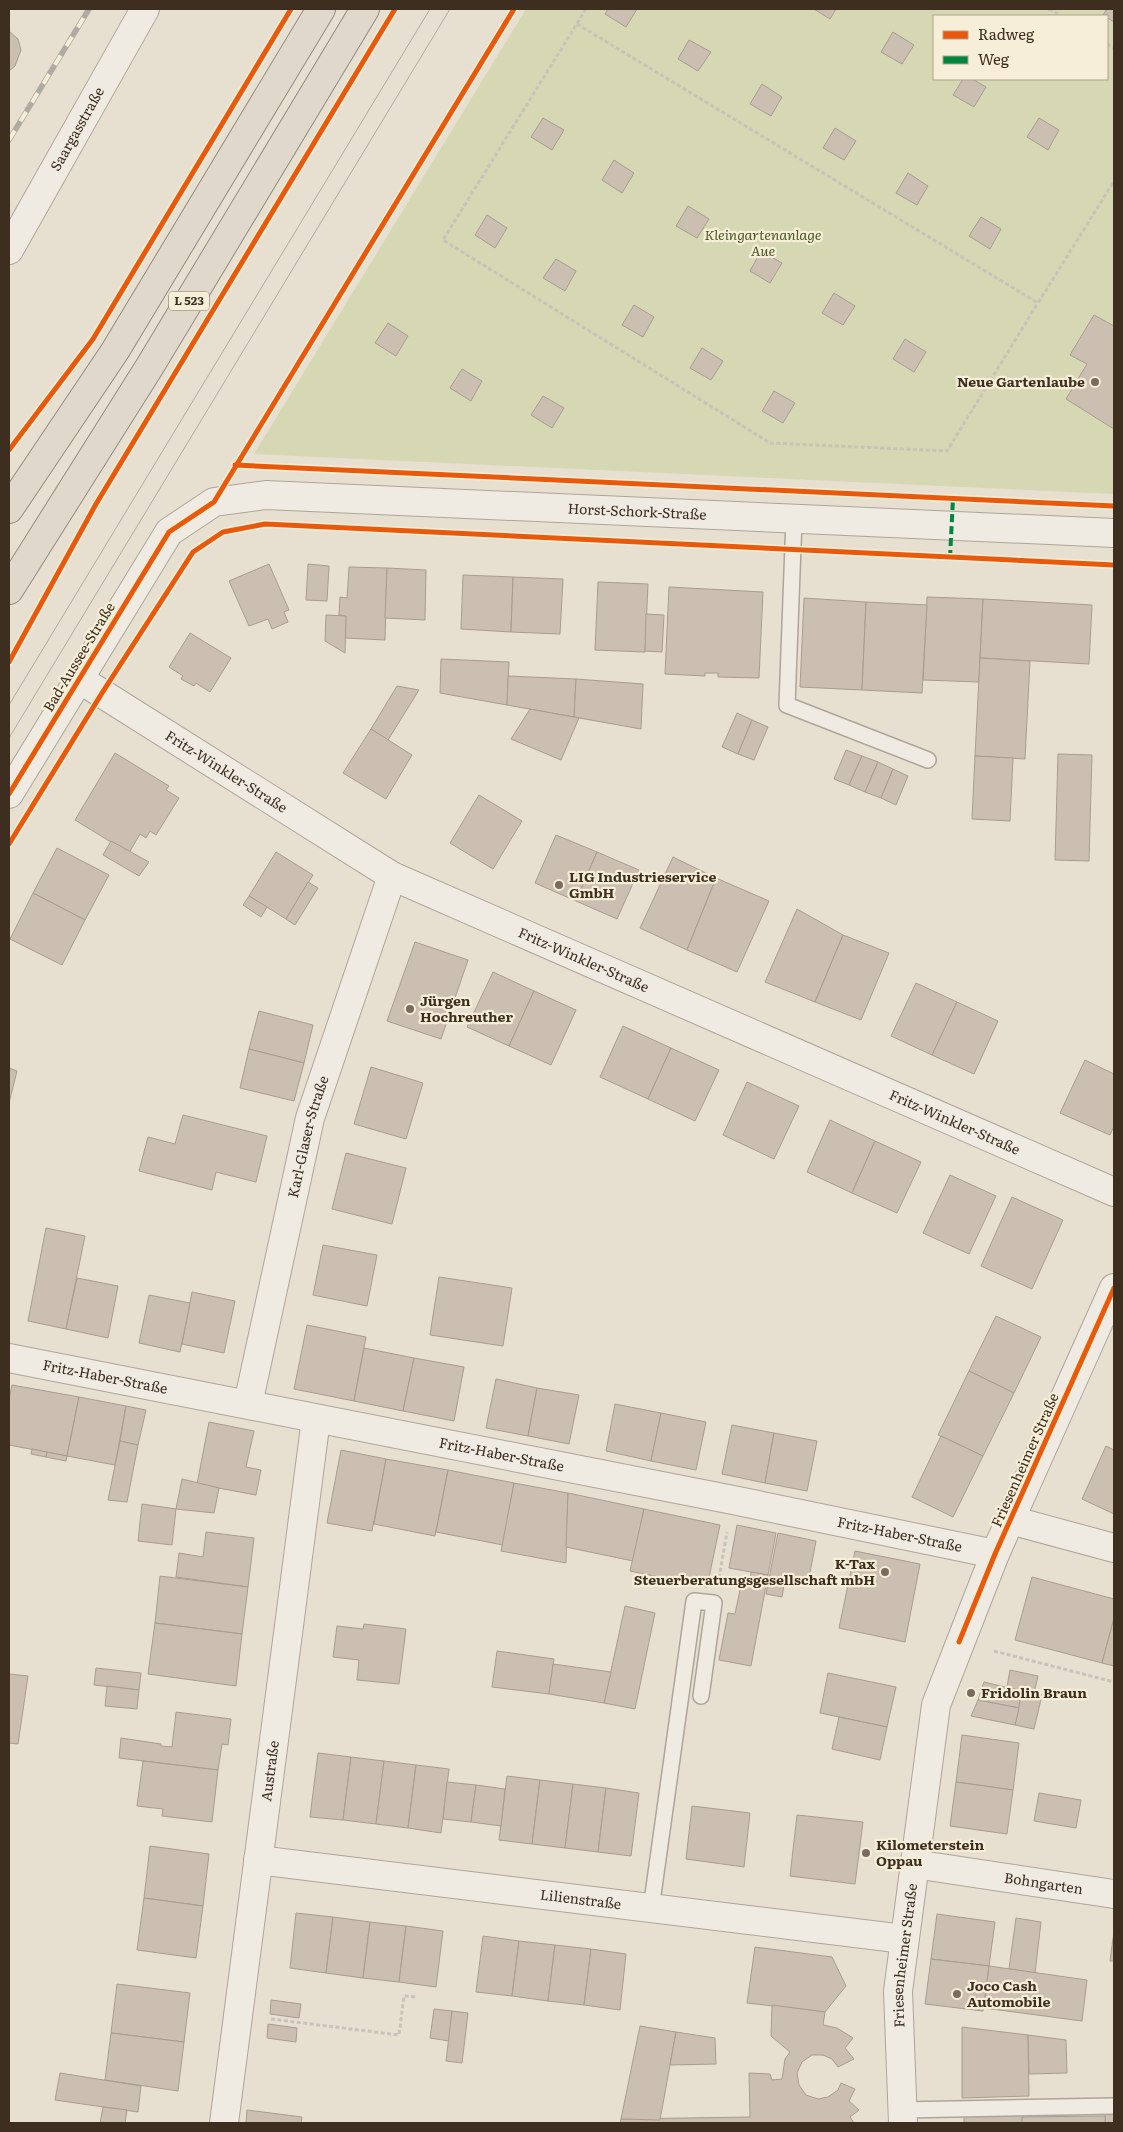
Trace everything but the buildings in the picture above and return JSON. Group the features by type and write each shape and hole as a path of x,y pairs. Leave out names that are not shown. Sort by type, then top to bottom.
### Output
{"highway":[{"name":"L 523","path":"9,509 115,351 320,9"},
{"name":"L 523","path":"9,590 150,366 365,9"}],"street":[{"name":"Saargasstraße","path":"9,250 145,9"},
{"name":"Horst-Schork-Straße","path":"169,532 214,502 266,495 1114,533"},
{"name":"Bad-Aussee-Straße","path":"9,794 169,532"},
{"name":"Fritz-Winkler-Straße","path":"79,679 392,876 1114,1192"},
{"name":"Karl-Glaser-Straße","path":"248,1404 310,1118 392,876"},
{"name":"Friesenheimer Straße","path":"903,2116 898,1991 936,1705 959,1642 995,1554 1114,1288"},
{"name":"Fritz-Haber-Straße","path":"9,1358 733,1500 995,1554"},
{"name":"Austraße","path":"224,2123 316,1419"},
{"path":"1010,1520 1114,1548"},
{"name":"Lilienstraße","path":"258,1860 904,1939"},
{"name":"Bohngarten","path":"914,1864 1114,1894"}],"lane":[{"path":"794,520 786,705 928,760"},
{"path":"651,1909 694,1601 714,1603 701,1696"},
{"path":"903,2116 1114,2106"}],"path":[{"path":"586,9 443,240 770,443 947,451 1114,181"},
{"path":"577,24 1038,303"},
{"path":"714,1603 733,1500"},
{"path":"959,1642 1114,1682"},
{"path":"238,2016 399,2035 404,1996 417,1997"}],"green space":[{"name":"Kleingartenanlage Aue","path":"526,9 1114,9 1114,494 254,454"}],"tram line":[{"path":"9,705 430,9"},
{"path":"9,738 450,9"}],"railway":[{"path":"9,140 89,9"}],"marked path":[{"path":"950,558 953,498 957,499"}],"cycle path":[{"path":"9,450 93,339 291,9"},
{"path":"9,662 96,504 395,9"},
{"path":"9,794 169,532 214,502 514,9"},
{"path":"235,465 1114,506"},
{"path":"9,844 102,693 193,552 223,532 265,524 1114,565"},
{"path":"959,1642 995,1554 1114,1288"}],"place":[{"name":"Neue Gartenlaube","path":"1095,382"},
{"name":"LIG Industrieservice GmbH","path":"559,885"},
{"name":"Jürgen Hochreuther","path":"410,1009"},
{"name":"K-Tax Steuerberatungsgesellschaft mbH","path":"885,1572"},
{"name":"Fridolin Braun","path":"971,1693"},
{"name":"Kilometerstein Oppau","path":"866,1853"},
{"name":"Joco Cash Automobile","path":"957,1994"}]}
